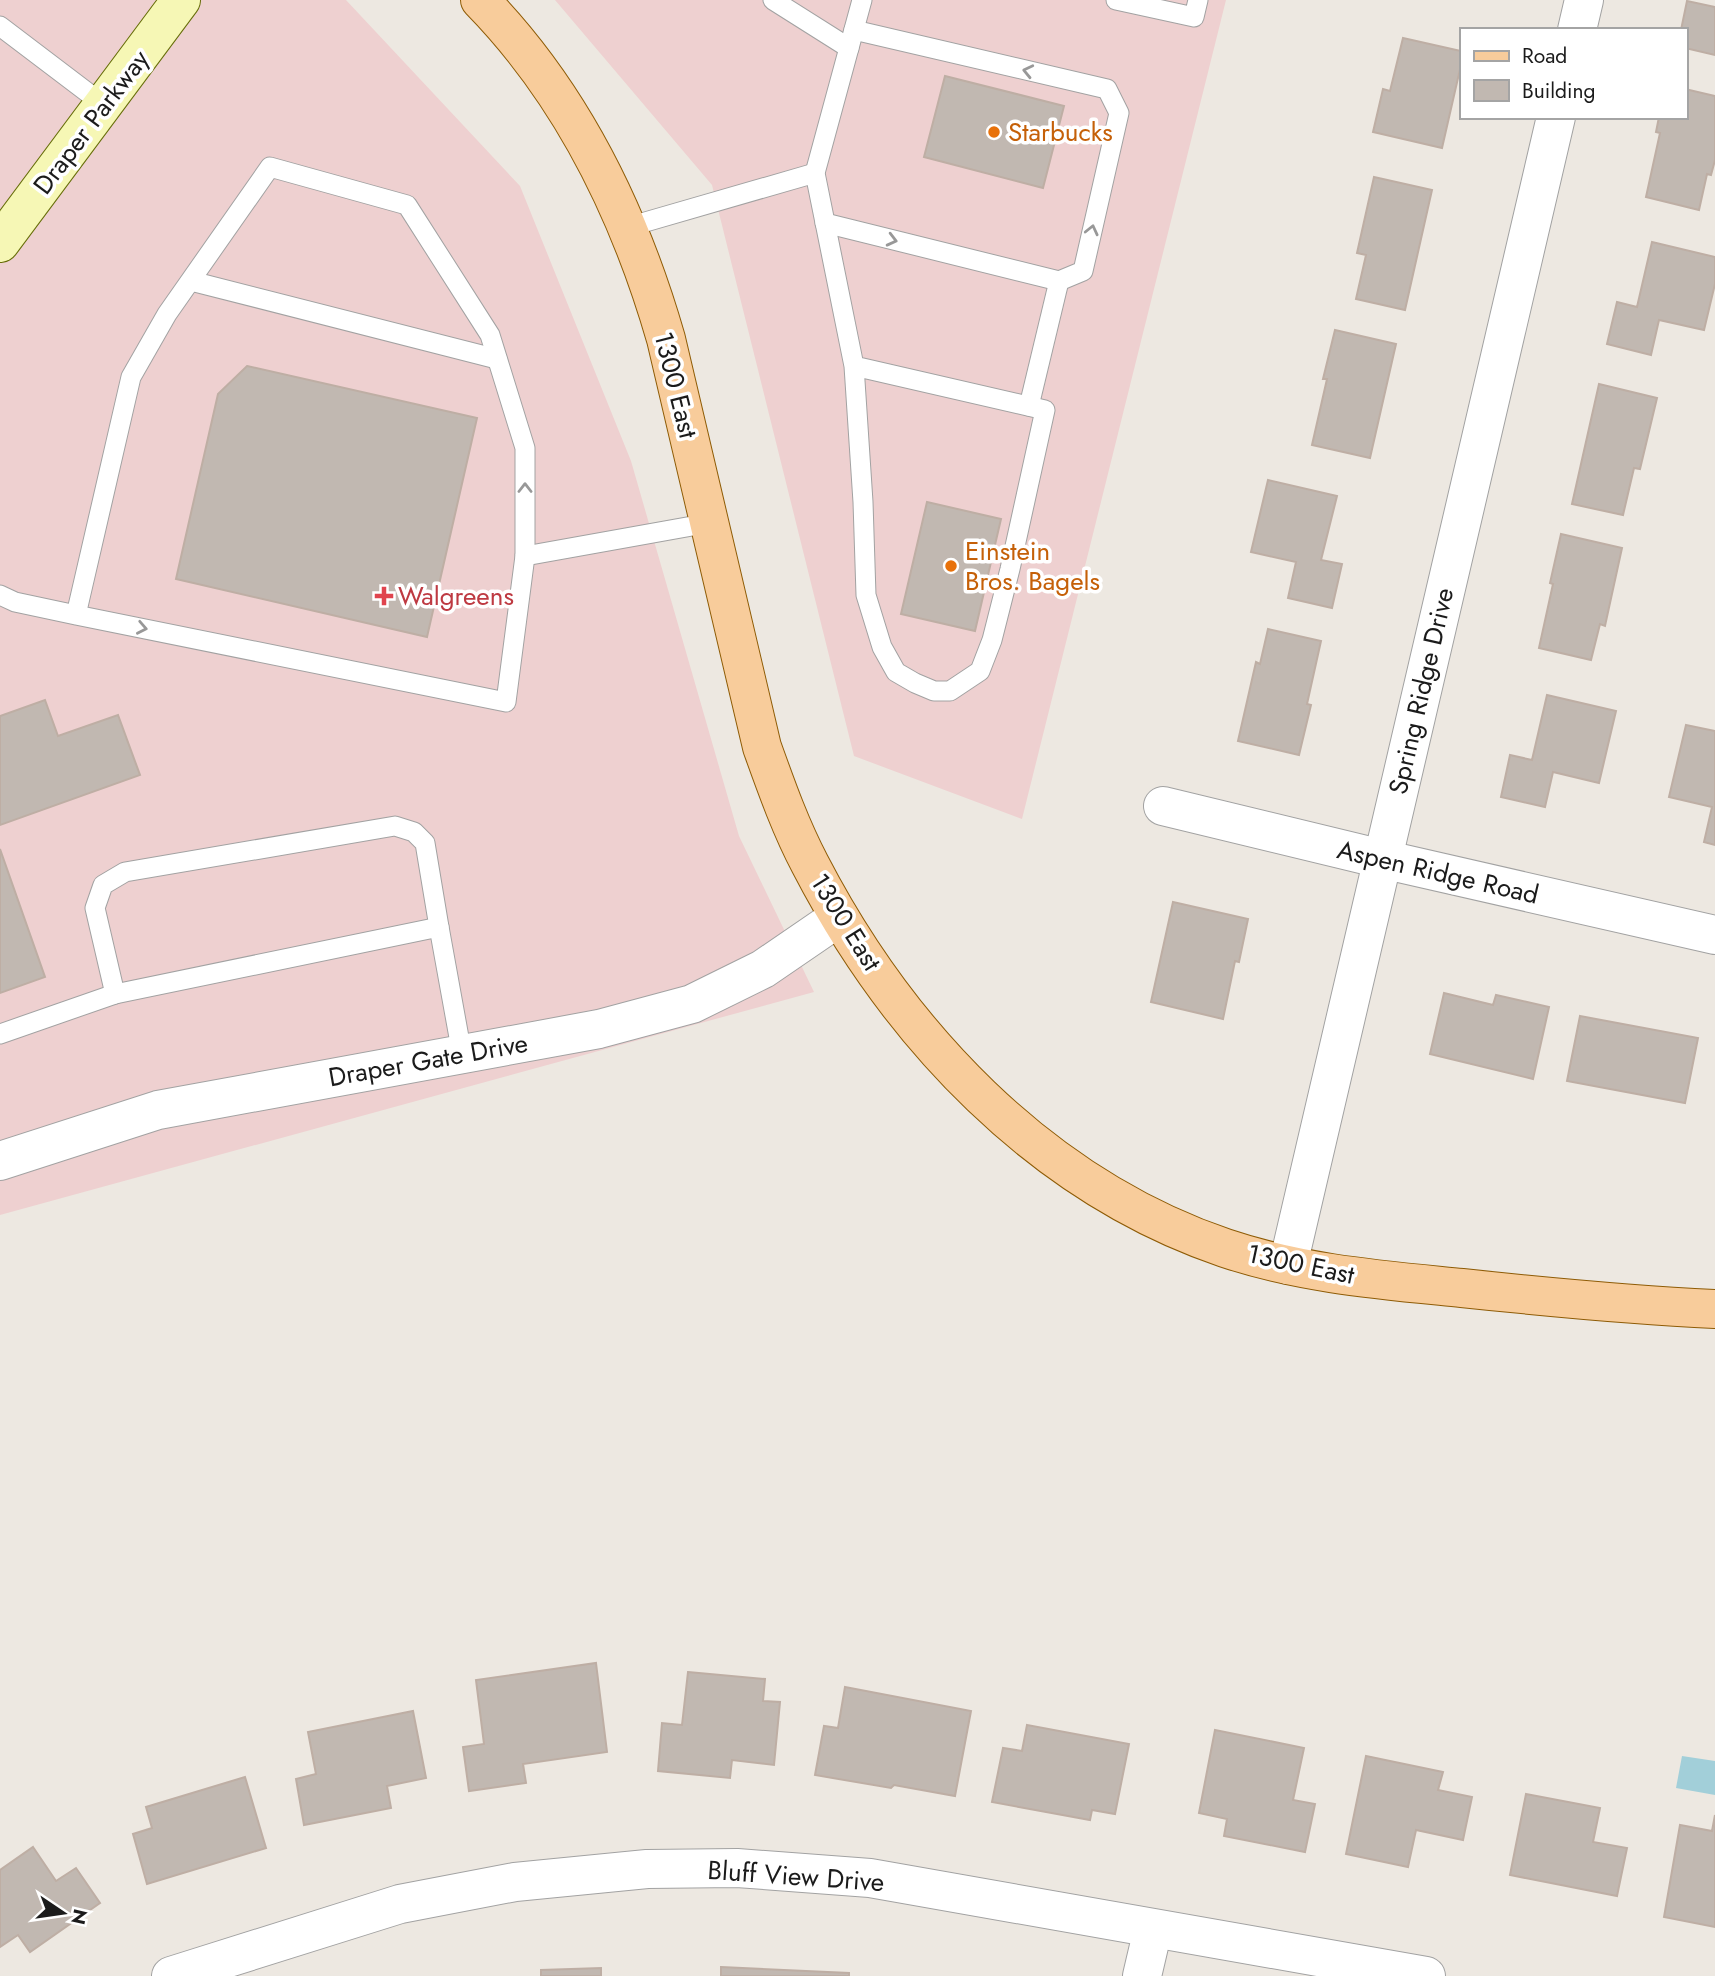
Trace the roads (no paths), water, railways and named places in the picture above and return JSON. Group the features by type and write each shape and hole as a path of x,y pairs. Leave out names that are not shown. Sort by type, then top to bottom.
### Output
{"main road":[{"name":"Draper Parkway","path":"0,243 181,0"},
{"name":"1300 East","path":"480,0 520,46 580,134 628,227 650,282 666,339 762,747 783,806 803,851 839,917 872,966 947,1062 990,1107 1038,1147 1116,1198 1176,1229 1226,1248 1337,1275 1628,1305 1715,1308"}],"street":[{"path":"1577,28 1584,0"},
{"name":"Spring Ridge Drive","path":"1288,1265 1556,119"},
{"name":"Aspen Ridge Road","path":"1163,806 1715,935"},
{"name":"Draper Gate Drive","path":"0,1161 158,1110 599,1029 692,1004 763,969 839,917"},
{"name":"Bluff View Drive","path":"171,1976 400,1904 515,1882 647,1869 737,1868 870,1878 1426,1976"},
{"path":"1142,1976 1153,1929"}],"lane":[{"path":"854,366 1045,410 992,640 980,671 950,691 934,691 896,672 882,647 866,595 854,366 815,173 862,0"},
{"path":"1116,0 1194,17 1198,0"},
{"path":"783,3 851,39 1107,89 1119,113 1083,271 1059,281 825,223"},
{"path":"0,26 104,105"},
{"path":"0,595 15,602 76,615 506,702 524,556 524,448 490,335 407,205 270,167 167,314 131,377 76,615"},
{"path":"628,227 815,173"},
{"path":"191,281 497,359"},
{"path":"1029,407 1059,281"},
{"path":"524,556 709,523"},
{"path":"115,994 95,908 103,885 125,872 395,826 414,832 425,843 463,1054"},
{"path":"0,1034 115,994 439,927"}],"water":[{"path":"1682,1756 1715,1761 1715,1795 1676,1788"}],"place":[{"name":"Starbucks","path":"994,132"},
{"name":"Einstein Bros. Bagels","path":"951,566"},
{"name":"Walgreens","path":"384,596"}]}
